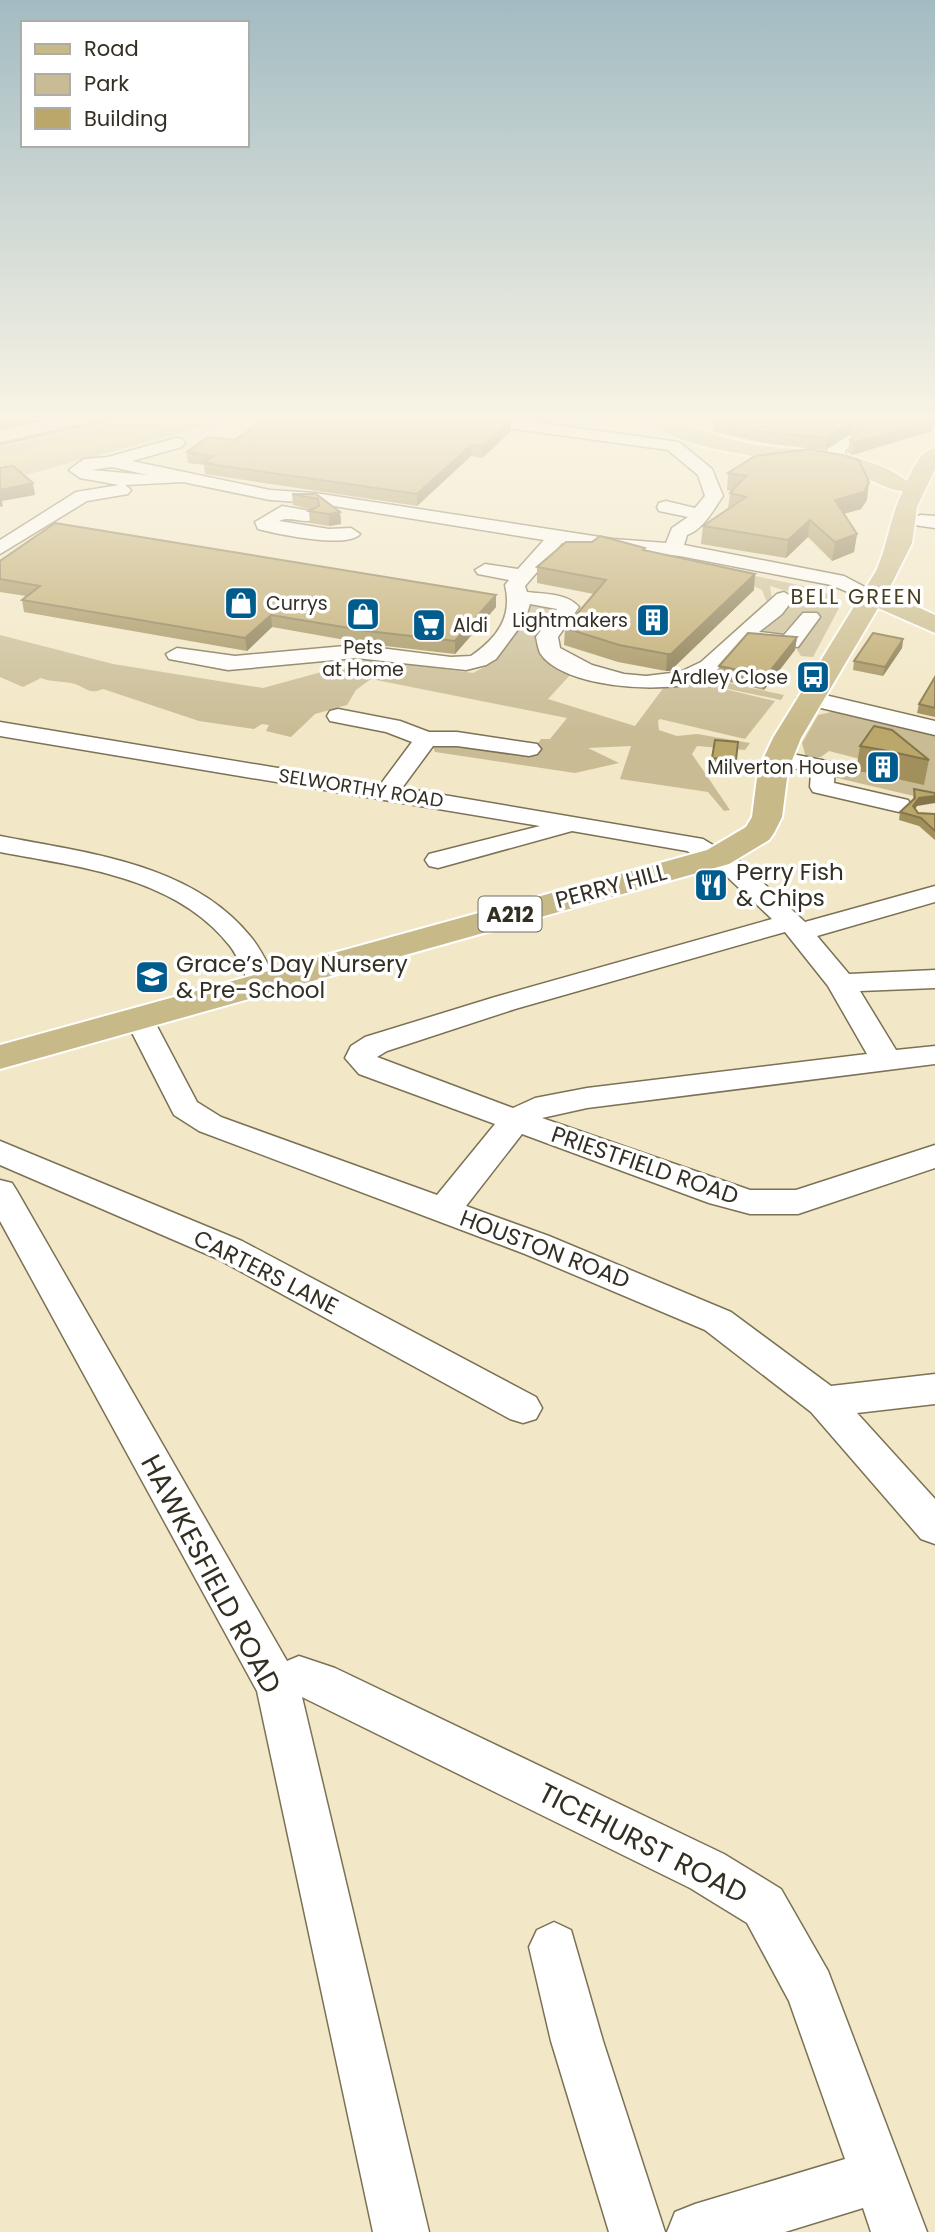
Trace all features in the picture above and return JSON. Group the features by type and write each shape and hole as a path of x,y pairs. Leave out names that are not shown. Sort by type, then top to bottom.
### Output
{"main road":[{"name":"A212","path":"873,596 893,560 904,524"},
{"path":"873,596 935,625"},
{"name":"PERRY HILL","path":"0,1057 718,857 758,833 767,817 773,770 778,758 808,698 873,596"}],"street":[{"path":"0,548 26,524"},
{"path":"57,524 75,528"},
{"path":"456,524 781,569 837,580 873,596"},
{"path":"677,554 694,524"},
{"path":"177,654 232,664 335,651 374,652 465,665 483,660 519,614 520,587 557,536"},
{"path":"677,554 873,596"},
{"path":"781,569 843,573 875,569 893,560"},
{"path":"485,570 569,607 547,637 550,651 576,667 616,678 663,681 696,674 714,664 741,636 768,617 784,598"},
{"path":"741,636 790,642 810,617"},
{"path":"808,698 935,728"},
{"path":"338,716 392,726 426,739 470,741 529,749"},
{"name":"SELWORTHY ROAD","path":"0,729 694,844 718,857 796,927 841,983 887,1060"},
{"path":"387,792 426,739"},
{"path":"778,758 824,760 822,787 898,805"},
{"path":"438,860 559,829 568,821"},
{"path":"0,844 132,871 196,899 240,941 262,983"},
{"path":"516,1120 370,1067 362,1063 362,1053 376,1044 505,1003 796,927 935,894"},
{"path":"841,983 935,979"},
{"name":"HOUSTON ROAD","path":"140,1019 185,1108 210,1124 624,1279 718,1321 824,1402 935,1527"},
{"name":"PRIESTFIELD ROAD","path":"444,1210 516,1120 535,1108 587,1098 935,1055"},
{"name":"PRIESTFIELD ROAD","path":"516,1120 720,1195 750,1202 798,1202 935,1156"},
{"name":"CARTERS LANE","path":"0,1152 230,1250 523,1408"},
{"name":"HAWKESFIELD ROAD","path":"0,1191 278,1687 401,2232"},
{"path":"824,1402 935,1389"},
{"name":"TICEHURST ROAD","path":"278,1687 299,1676 320,1682 707,1871 764,1906 810,1989 899,2232"},
{"path":"554,1947 577,2041 637,2232"},
{"path":"695,2232 879,2176"}],"green space":[{"path":"716,568 804,586 832,595 839,608 813,657 801,656 797,650 820,618 803,613 776,640 755,637 767,620 789,602 814,603 817,600 770,586 773,606 768,605 762,590"},
{"path":"531,603 558,607 558,612 535,636 535,642 571,674 548,699 635,726 667,683 706,678 784,695 781,700 695,682 775,701 745,739 660,719 658,721 659,730 677,736 697,734 750,743 745,750 697,746 692,754 730,810 724,811 708,792 620,779 631,746 588,748 619,763 575,773 435,752 433,747 453,745 531,753 541,739 550,739 567,718 371,679 356,690 347,705 315,714 291,737 266,731 269,725 262,724 254,729 199,721 103,689 90,691 75,684 41,678 23,687 0,677 0,635 113,664 263,688 369,659 473,673 490,664 523,621"},
{"path":"840,710 935,731 935,801 833,777 828,765 846,762 860,765 856,771 903,780 860,759 829,751 821,757 806,758 802,743 818,715"}],"building":[{"path":"53,524 62,524 496,595 455,641 367,631 271,615 245,638 22,600 40,586 0,579 0,561"},
{"path":"706,524 805,524 788,540 703,526"},
{"path":"815,524 851,524 857,534 835,542"},
{"name":"Lightmakers","path":"600,536 645,548 643,550 755,574 671,654 619,645 565,628 606,580 537,567 566,542 592,542"},
{"path":"748,633 797,637 766,676 719,666"},
{"path":"873,633 903,639 885,667 854,661"},
{"path":"935,677 935,708 919,704"},
{"path":"874,726 892,730 929,760 860,746"},
{"path":"715,740 738,742 736,760 712,758"},
{"path":"914,789 935,793 935,796 919,798 913,806 918,813 935,814 935,831 921,818 900,812 915,798"}],"place":[{"name":"Currys","path":"241,603"},
{"name":"Pets at Home","path":"363,614"},
{"name":"Lightmakers","path":"653,620"},
{"name":"Aldi","path":"429,625"},
{"name":"Ardley Close","path":"813,677"},
{"name":"Milverton House","path":"883,767"},
{"name":"Perry Fish & Chips","path":"711,885"},
{"name":"Grace’s Day Nursery & Pre-School","path":"152,977"}],"district":[{"name":"BELL GREEN","path":"857,596"}]}
